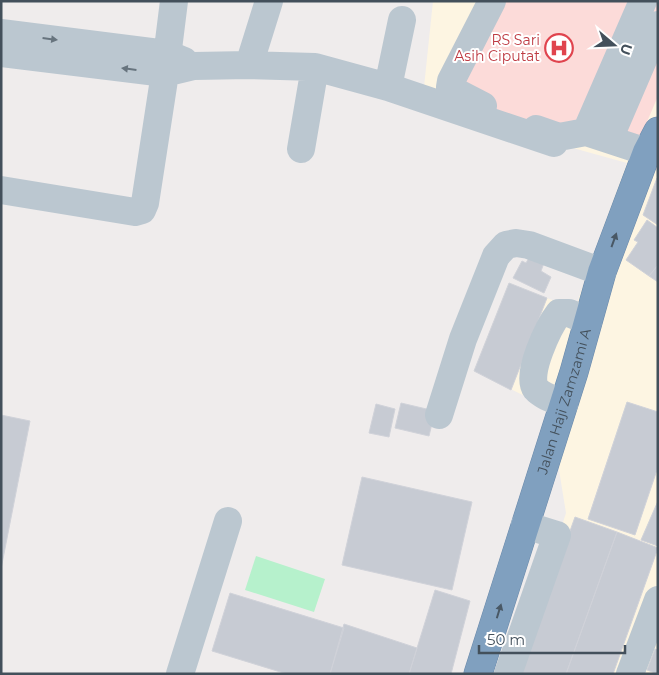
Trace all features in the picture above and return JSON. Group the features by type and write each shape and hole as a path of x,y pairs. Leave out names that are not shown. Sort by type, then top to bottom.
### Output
{"highway":[{"name":"Jalan Haji Zamzami A","path":"478,674 564,404 602,272 652,142"}],"street":[{"path":"1,190 135,212 142,210 145,203 174,1"},
{"path":"249,65 270,1"},
{"path":"492,1 451,81 450,87 454,91 498,113 559,137 598,136 652,142"},
{"path":"598,136 643,1"},
{"path":"388,87 402,20"},
{"path":"598,136 658,25"},
{"path":"1,33 166,63"},
{"path":"1,53 194,66 315,67 388,87 554,143"},
{"path":"301,149 315,67"},
{"path":"439,415 488,274 496,256 506,245 516,243 529,245 602,272"},
{"path":"564,404 537,391 533,384 534,368 550,324 559,313 569,314 588,321"},
{"path":"180,674 228,521"},
{"path":"508,674 557,535 525,525"},
{"path":"641,665 658,600"}],"shaded area":[{"path":"433,1 658,1 658,674 513,674 566,513 549,408 474,371 509,283 575,309 627,163 422,106"},
{"name":"RS Sari Asih Ciputat","path":"482,1 658,1 658,96 632,157 438,98"}],"green space":[{"path":"256,556 325,579 314,612 245,590"}],"building":[{"path":"658,178 658,225 643,215"},
{"path":"647,220 658,228 658,265 649,276 626,260 638,242 634,240"},
{"path":"530,256 544,263 541,271 551,277 544,293 513,278 522,261 526,263"},
{"path":"658,265 658,282 649,276"},
{"path":"509,283 547,298 511,390 474,371"},
{"path":"627,402 658,412 658,467 635,535 588,519"},
{"path":"401,403 435,411 429,436 395,428"},
{"path":"376,404 395,409 389,437 369,433"},
{"path":"1,415 30,421 1,569"},
{"path":"362,477 472,502 452,590 342,565"},
{"path":"658,501 658,546 641,540"},
{"path":"575,517 617,532 566,674 519,674"},
{"path":"617,532 658,548 613,674 566,674"},
{"path":"435,590 470,601 451,674 409,674"},
{"path":"230,593 344,628 330,674 287,674 212,651"},
{"path":"344,624 417,648 409,674 330,674"},
{"path":"655,649 658,650 658,674 647,670"}],"place":[{"name":"RS Sari Asih Ciputat","path":"559,48"}]}
